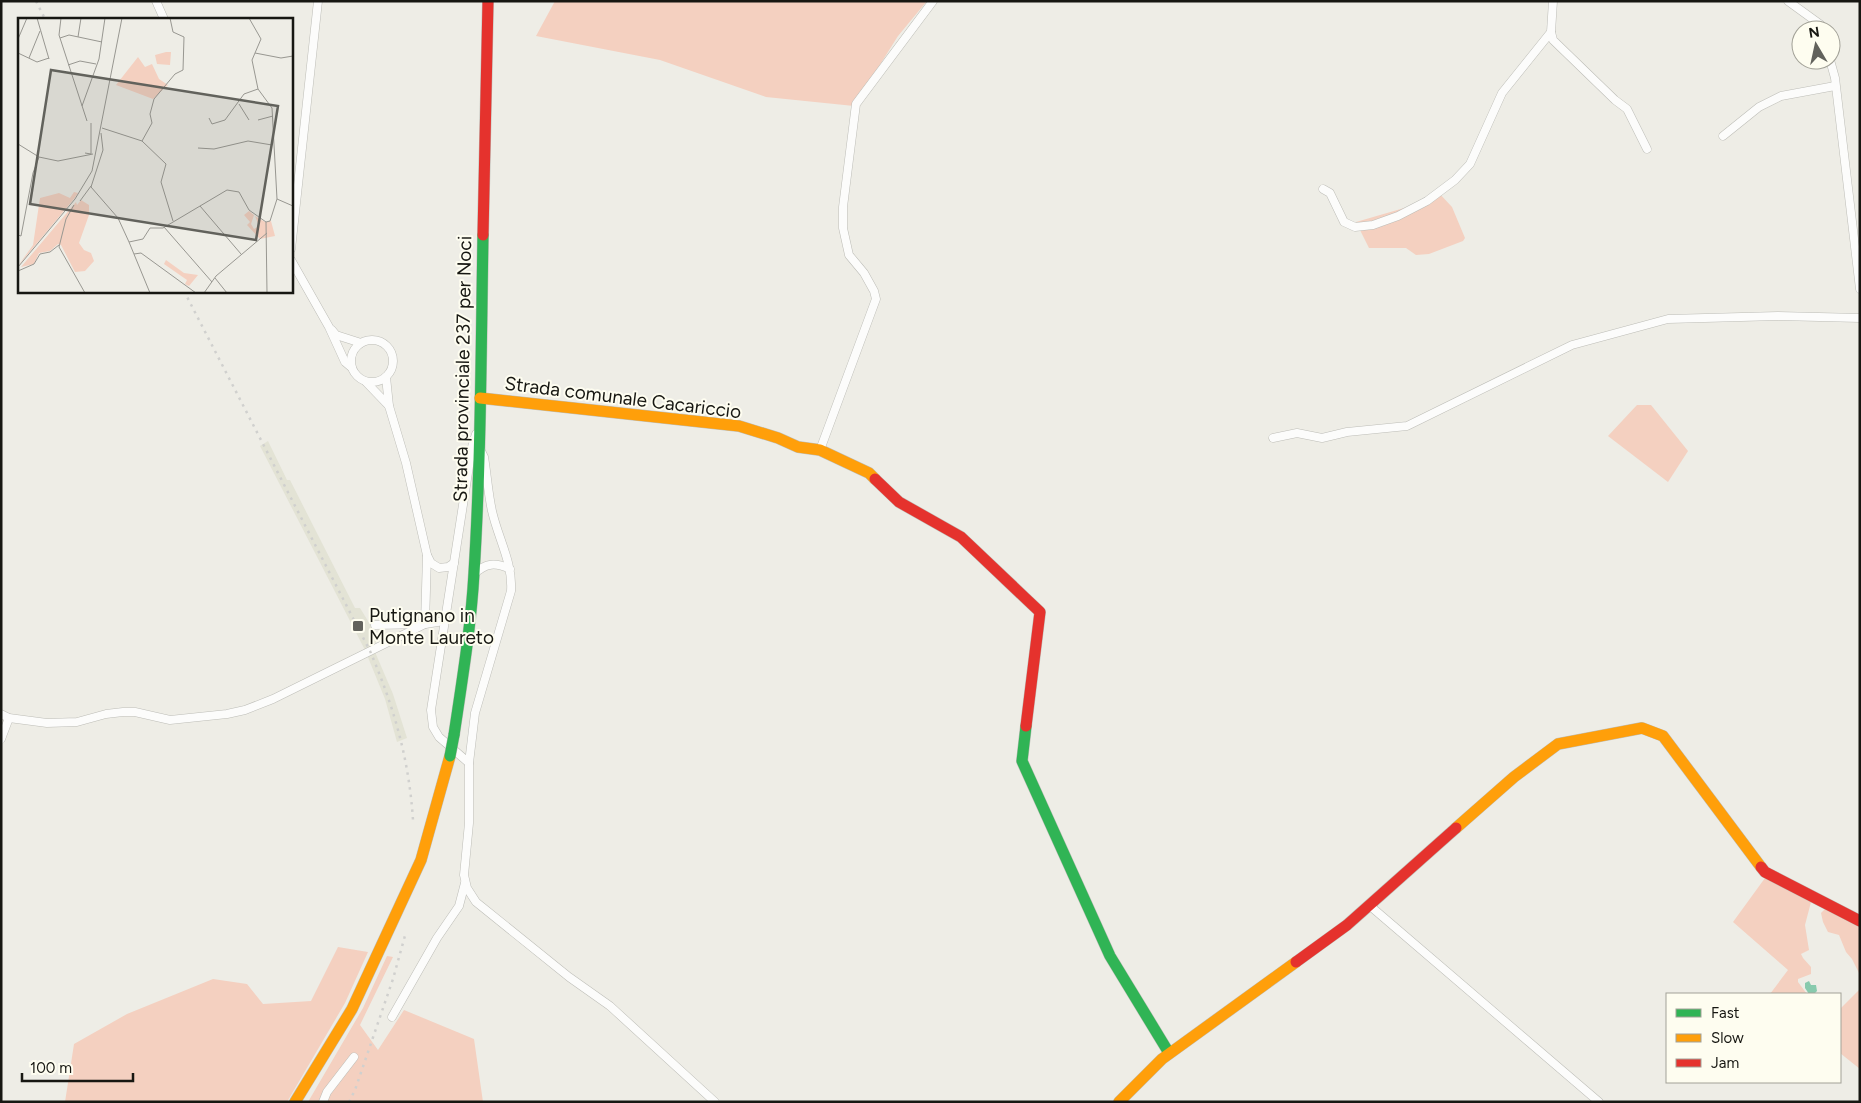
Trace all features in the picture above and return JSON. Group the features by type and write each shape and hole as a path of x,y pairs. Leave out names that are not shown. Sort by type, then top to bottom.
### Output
{"street":[{"path":"156,1 164,18"},
{"path":"292,239 318,1"},
{"name":"Strada provinciale 237 per Noci","path":"295,1102 352,1009 421,860 430,834 454,736 474,574 479,446 488,1"},
{"path":"820,450 876,299 874,291 864,273 849,255 843,228 843,207 856,104 933,1"},
{"path":"1553,1 1551,32 1553,40 1615,100 1627,109 1647,149"},
{"path":"1788,1 1814,20"},
{"path":"1323,189 1330,193 1344,222 1355,227 1373,225 1398,216 1427,201 1456,180 1470,164 1502,93 1551,32"},
{"path":"1832,70 1860,289"},
{"path":"1723,136 1759,107 1781,96 1835,86"},
{"path":"292,262 329,327 345,362 389,406"},
{"path":"1274,438 1297,434 1322,438 1347,432 1407,426 1572,345 1668,319 1778,316 1860,318"},
{"path":"329,327 336,335 361,343 375,340 387,346 391,352 393,366 386,378 389,406 406,463 427,555 431,563 439,568 448,567 454,563"},
{"path":"352,368 352,353 361,343"},
{"path":"366,382 373,383 386,378"},
{"name":"Strada comunale Cacariccio","path":"480,398 739,426 778,438 798,447 820,450 869,473 899,502 962,538 1040,612 1022,762 1110,956 1169,1053"},
{"path":"469,763 439,737 433,727 431,710 472,447 479,424"},
{"path":"479,446 484,456 492,511 510,569 511,591 475,713 469,763 469,822 464,875 467,888 476,902 569,977 610,1006 715,1102"},
{"path":"425,624 427,555"},
{"path":"474,574 483,566 493,563 510,569"},
{"path":"375,625 425,624 444,621"},
{"path":"1,714 9,718 47,723 78,722 106,714 135,712 176,720 245,710 290,691 425,624"},
{"path":"1,739 9,718"},
{"path":"1119,1102 1169,1053 1347,925 1514,777 1558,744 1642,728 1663,736 1765,872 1860,921"},
{"path":"392,1017 437,938 459,906 465,882"},
{"path":"1369,905 1599,1102"},
{"path":"324,1102 331,1086 354,1057"}],"shaded area":[{"path":"555,1 927,1 898,36 854,106 766,97 660,60 536,36"},
{"path":"1437,191 1452,207 1465,238 1463,241 1429,254 1416,255 1406,248 1369,248 1356,222 1411,206"},
{"path":"1637,405 1651,405 1688,451 1668,482 1608,436"},
{"path":"268,441 355,608 360,608 376,634 378,641 372,645 393,694 407,738 397,742 385,699 365,650 260,446"},
{"path":"1765,878 1811,902 1805,925 1809,950 1801,954 1811,967 1811,974 1798,979 1798,982 1806,993 1771,993 1788,970 1733,922"},
{"path":"1825,909 1860,926 1860,975 1846,952 1839,935 1828,932 1821,913"},
{"path":"338,947 368,952 345,1003 287,1102 65,1102 74,1044 127,1014 213,979 247,984 263,1004 311,1001"},
{"path":"387,956 393,957 360,1025 378,1050 404,1010 474,1039 483,1102 308,1102 363,1008"},
{"path":"1809,981 1811,985 1816,985 1817,991 1808,993 1805,988 1805,983"},
{"path":"1860,989 1860,1069 1841,1054 1841,1008"}],"railway":[{"path":"36,1 44,18"},
{"path":"185,292 370,651 386,692 399,734 408,776 413,820"},
{"path":"349,1102 355,1090 393,979 406,932"}],"traffic: fast":[{"path":"454,735 473,593 479,446 483,235"},
{"path":"1026,726 1022,761 1110,956 1169,1053"},
{"path":"450,756 454,735"}],"traffic: slow":[{"path":"480,398 739,426 778,438 798,447 820,450 869,473 875,479"},
{"path":"1456,828 1514,777 1558,744 1642,728 1663,736 1761,867"},
{"path":"295,1102 352,1009 421,860 450,756"},
{"path":"1119,1102 1162,1059 1296,962"}],"traffic: jam":[{"path":"483,235 488,1"},
{"path":"875,479 899,502 961,537 1040,612 1026,726"},
{"path":"1296,962 1347,925 1456,828"},
{"path":"1761,867 1765,872 1860,921"}],"place":[{"name":"Putignano in Monte Laureto","path":"358,626"}]}
